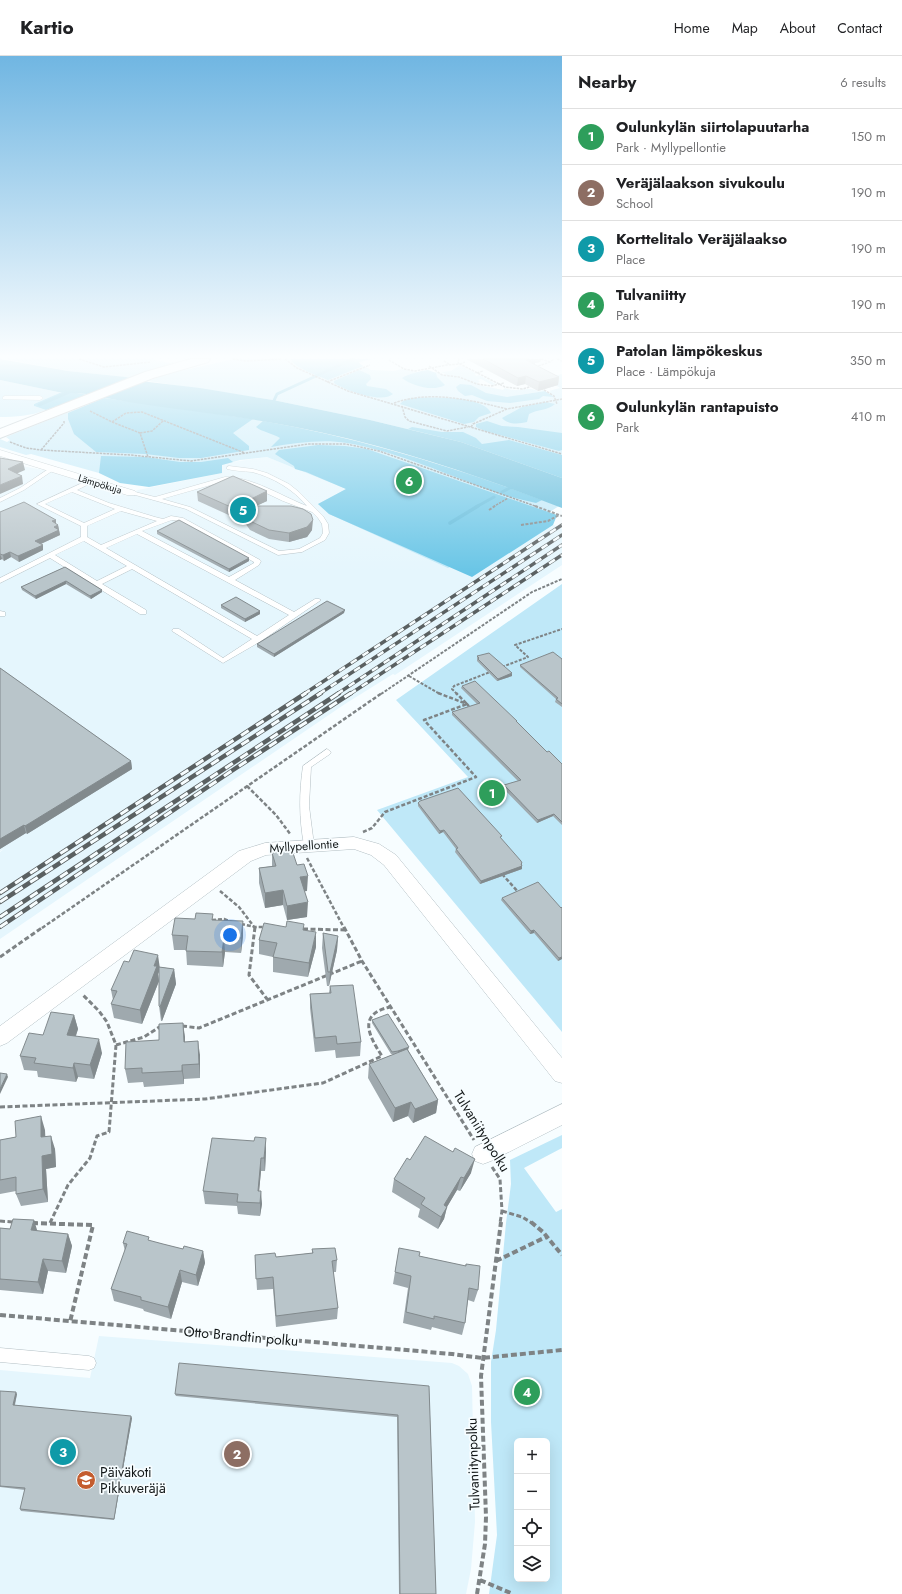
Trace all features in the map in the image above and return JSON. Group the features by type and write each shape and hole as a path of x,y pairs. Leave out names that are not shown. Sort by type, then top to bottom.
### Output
{"main road":[{"path":"3,437 19,431"}],"street":[{"name":"Lämpökuja","path":"0,452 131,493"},
{"name":"Myllypellontie","path":"0,1037 239,860 253,852 265,849 304,845 354,843 366,845 381,852 390,860 562,1074"},
{"path":"483,1154 562,1114"}],"lane":[{"path":"131,493 188,508 278,553 300,551 323,539 326,533 325,524 321,518 308,502 285,484 270,476 245,468 229,468"},
{"path":"0,500 22,489 52,469"},
{"path":"156,499 225,479 237,479 314,511"},
{"path":"92,481 40,504 84,525 120,509"},
{"path":"73,490 87,497 120,509 164,520"},
{"path":"101,548 164,520 171,518 181,519 258,561 257,564 230,580"},
{"path":"84,525 84,538"},
{"path":"137,531 295,615"},
{"path":"84,538 258,640"},
{"path":"0,581 84,538"},
{"path":"50,555 143,612"},
{"path":"97,584 132,566"},
{"path":"0,588 7,578"},
{"path":"176,631 223,661 258,640 317,600"},
{"path":"304,845 303,806 307,766 327,752"},
{"path":"0,1355 89,1363"}],"path":[{"path":"26,460 41,450 57,431"},
{"path":"134,431 140,433 152,431"},
{"path":"188,431 245,453"},
{"path":"483,431 562,454"},
{"path":"140,433 148,457"},
{"path":"3,437 26,448 41,450 191,461 308,444 346,444 379,451 562,516"},
{"path":"489,510 508,498"},
{"path":"521,525 548,521 559,515"},
{"path":"0,957 247,786 532,592 543,586 562,580"},
{"path":"534,662 516,645 562,629"},
{"path":"498,669 528,657"},
{"path":"472,710 452,689 454,686 491,672"},
{"path":"409,676 442,695 467,704"},
{"path":"362,833 372,828 385,812 476,777 424,720 467,704"},
{"name":"Tulvaniitynpolku","path":"247,786 304,845 362,961 500,1179 502,1211 482,1358 481,1376 486,1517 485,1544 477,1594"},
{"path":"431,795 436,800"},
{"path":"499,871 520,894"},
{"path":"218,889 239,907 255,927 248,975 267,999"},
{"path":"208,920 224,919 255,927 270,928"},
{"path":"300,929 346,930"},
{"path":"178,1026 199,1028 362,961"},
{"path":"50,1223 68,1185 90,1158 97,1136 109,1132 116,1045 107,1022 99,1011 81,993"},
{"path":"0,1108 205,1099 323,1083 382,1056 375,1047 369,1023 371,1016 376,1012 390,1007"},
{"path":"116,1045 144,1037 164,1024"},
{"path":"502,1211 529,1220 548,1236 562,1255"},
{"path":"0,1221 22,1222"},
{"path":"29,1222 93,1225 70,1322"},
{"path":"496,1261 548,1236"},
{"name":"Otto Brandtin polku","path":"0,1315 452,1354 482,1358 562,1350"},
{"path":"480,1580 513,1594"}],"shaded area":[{"path":"22,431 310,431 478,476 559,506 536,521 448,568 329,514 318,504 346,489 267,457 240,460 222,465 222,473 99,473 0,447 0,439 7,442 10,440 6,437"},
{"path":"73,431 236,431 233,433 249,446 249,450 201,458 179,458 145,454 96,452 74,434"},
{"path":"263,431 311,431 334,436 404,454 474,476 542,500 536,503 502,494 404,458 347,443 319,441 271,447 280,438"},
{"path":"313,431 415,431 461,442 562,478 562,508 464,472 363,442"},
{"path":"415,431 562,431 562,478 461,442"},
{"path":"415,431 463,432 476,438 482,444 509,440 562,455 562,478 461,442"},
{"path":"485,431 546,431 562,433 562,450 559,451"},
{"path":"318,445 345,446 367,449 557,515 553,525 472,577 329,514 318,504 346,489 306,472 295,469 294,466 275,454 279,450"},
{"path":"101,456 146,457 180,462 201,462 228,458 233,462 222,465 222,473 149,487 120,483 99,473"},
{"path":"267,457 346,489 318,504 329,514 526,519 554,525 562,529 562,565 395,675 393,674 345,704 0,939 0,852 4,849 0,851 0,462 49,471 127,496 138,490 222,473 222,465"},
{"path":"562,584 562,1032 377,810 468,777 396,700"},
{"path":"562,1135 562,1148 524,1168 556,1212 562,1209 562,1594 489,1594 497,1535 491,1422 491,1362 496,1330 511,1184 510,1160"},
{"path":"99,1336 452,1363 459,1366 468,1374 472,1386 475,1522 471,1569 466,1594 0,1594 0,1370 90,1378"}],"building":[{"path":"0,458 23,462 8,469 22,476 0,485"},
{"path":"233,476 267,491 233,508 197,492"},
{"path":"24,502 56,520 52,521 58,525 54,527 59,530 35,541 43,545 18,556 10,552 3,555 0,554 0,512"},
{"path":"240,506 291,506 303,509 311,514 313,520 307,527 289,533 269,530 250,521"},
{"path":"179,520 249,558 229,569 157,531"},
{"path":"65,567 102,590 90,596 66,581 35,596 21,587"},
{"path":"236,597 260,611 245,619 221,605"},
{"path":"327,601 345,610 274,654 257,644"},
{"path":"553,652 562,659 562,704 556,699 558,698 520,665"},
{"path":"489,653 512,673 498,679 478,659 479,658 477,656"},
{"path":"0,668 131,761 25,826 24,825 0,839"},
{"path":"475,681 547,752 549,751 562,764 562,822 554,814 538,820 504,785 521,780 452,712 480,703 462,686"},
{"path":"458,788 502,836 500,837 521,861 522,866 481,881 456,849 458,848 444,830 440,831 418,803"},
{"path":"292,850 297,865 304,864 308,876 300,877 308,902 287,906 283,890 265,893 259,868 276,866 272,853"},
{"path":"538,882 561,908 562,907 562,957 559,958 534,930 531,931 502,898"},
{"path":"196,913 213,914 212,920 243,921 241,938 224,938 222,952 186,951 188,936 172,935 175,918 195,919"},
{"path":"287,921 304,924 303,930 316,932 309,963 273,957 277,943 259,940 264,923 286,927"},
{"path":"323,933 338,936 330,972 328,972"},
{"path":"134,950 158,955 154,966 157,966 140,1010 111,1004 117,991 111,990 124,961 129,962"},
{"path":"159,967 174,969 160,1007 159,1006"},
{"path":"353,985 361,1042 337,1044 336,1036 315,1038 310,994 331,993 330,986"},
{"path":"51,1012 74,1015 67,1035 99,1039 90,1065 74,1063 73,1068 34,1063 36,1058 20,1056 29,1033 43,1035"},
{"path":"388,1014 409,1047 392,1052 372,1020"},
{"path":"183,1023 184,1042 198,1041 199,1064 182,1065 182,1071 142,1073 142,1068 125,1069 126,1042 159,1040 159,1024"},
{"path":"407,1049 438,1100 415,1109 411,1102 395,1108 369,1064"},
{"path":"0,1073 7,1074 0,1089"},
{"path":"41,1116 41,1137 51,1136 52,1154 42,1156 43,1189 16,1194 16,1177 0,1180 0,1140 16,1137 15,1121"},
{"path":"425,1136 453,1152 455,1148 475,1159 464,1178 461,1177 444,1205 447,1207 441,1217 421,1204 425,1198 394,1179 407,1158 410,1160"},
{"path":"255,1137 266,1138 264,1158 261,1158 258,1191 261,1191 260,1203 237,1202 238,1194 203,1191 212,1138 254,1141"},
{"path":"13,1219 34,1220 31,1230 68,1234 62,1261 43,1259 38,1282 0,1279 0,1228 10,1229"},
{"path":"127,1231 149,1237 148,1240 163,1244 183,1249 184,1246 203,1251 196,1275 180,1270 168,1307 141,1300 141,1297 111,1289 127,1244 123,1243"},
{"path":"335,1248 337,1260 332,1261 338,1308 276,1316 273,1277 256,1279 255,1255 275,1253 276,1257 313,1253 312,1249"},
{"path":"399,1248 420,1252 419,1256 466,1266 466,1264 480,1266 478,1290 469,1288 465,1323 434,1316 434,1319 406,1312 411,1276 395,1272"},
{"path":"179,1363 429,1386 436,1594 400,1594 398,1415 175,1394"},
{"path":"0,1391 16,1392 13,1405 131,1416 114,1519 20,1509 25,1488 0,1486"}],"waterway":[{"path":"502,492 515,485"},
{"path":"476,507 494,497"},
{"path":"450,523 478,506"}],"railway":[{"path":"304,694 562,525"},
{"path":"319,694 562,535"},
{"path":"337,694 562,545"},
{"path":"350,694 562,555"},
{"path":"0,893 306,693"},
{"path":"0,902 321,693"},
{"path":"0,917 339,693"},
{"path":"0,927 233,770 351,693"}],"place":[{"name":"Oulunkylän rantapuisto","path":"409,481"},
{"name":"Patolan lämpökeskus","path":"243,510"},
{"name":"Oulunkylän siirtolapuutarha","path":"492,793"},
{"name":"Tulvaniitty","path":"527,1392"},
{"name":"Korttelitalo Veräjälaakso","path":"63,1452"},
{"name":"Veräjälaakson sivukoulu","path":"237,1454"},
{"name":"Päiväkoti Pikkuveräjä","path":"86,1480"}]}
